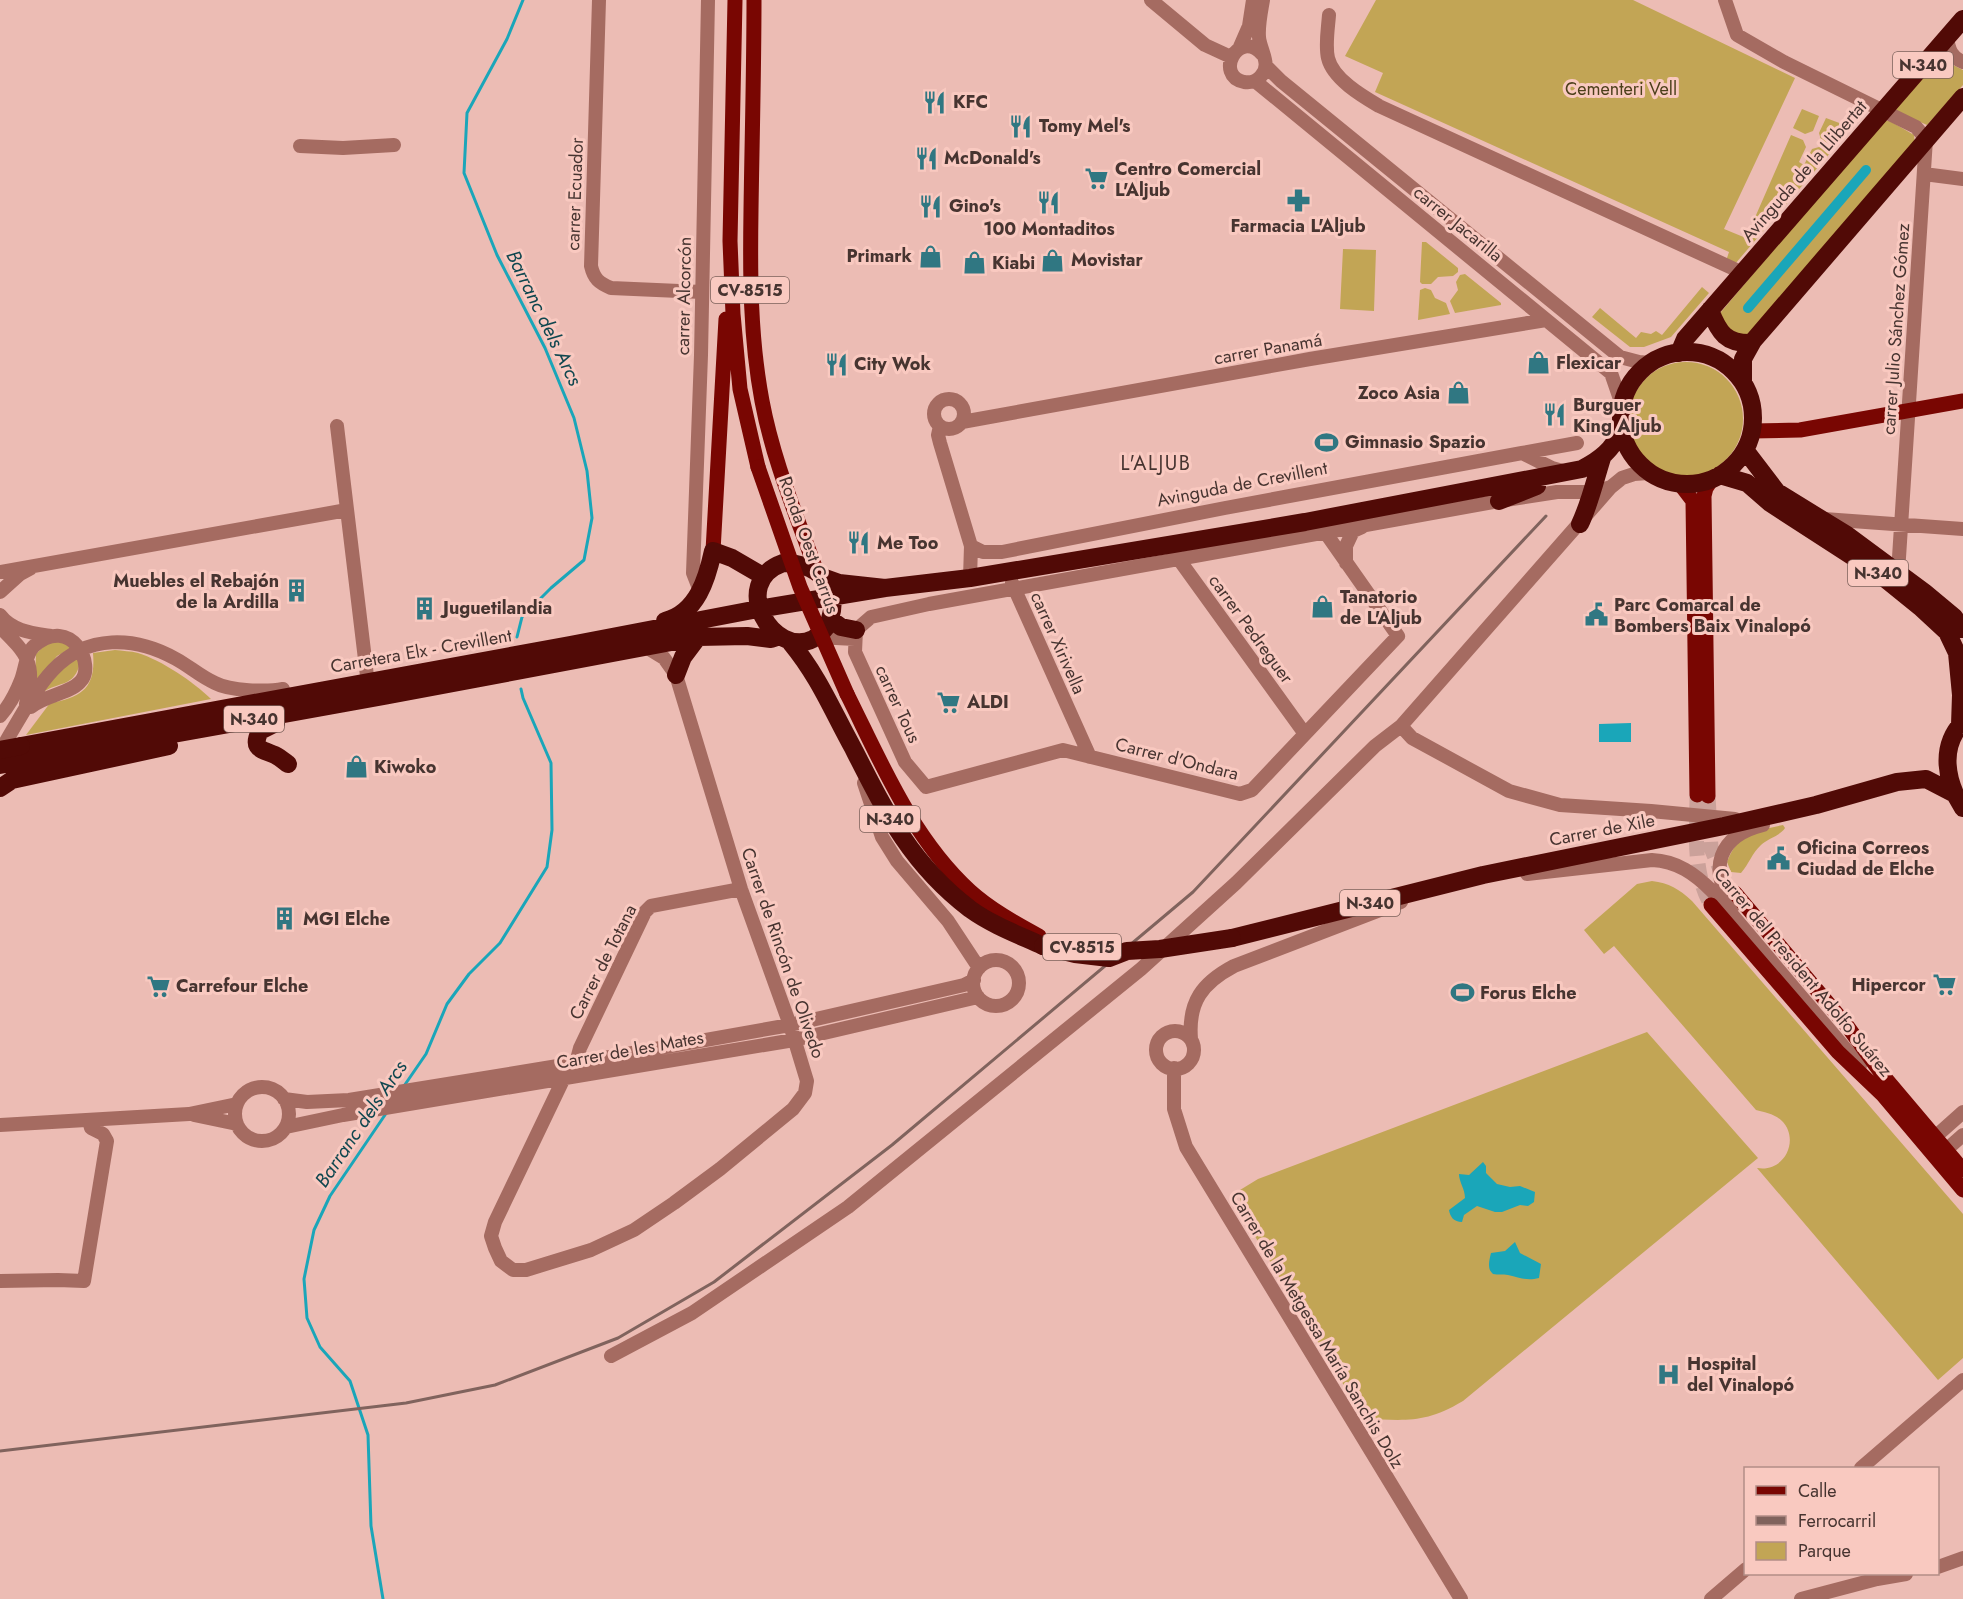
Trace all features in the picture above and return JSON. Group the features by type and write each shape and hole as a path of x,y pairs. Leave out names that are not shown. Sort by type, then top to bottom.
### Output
{"highway":[{"name":"Avinguda de la Llibertat","path":"1679,352 1686,339 1710,310 1963,19"},
{"name":"N-340","path":"1743,383 1743,359 1752,343 1963,98"},
{"path":"1710,310 1721,334 1729,340 1752,343"},
{"name":"N-340","path":"1679,352 1706,355 1733,371 1749,395 1753,414 1752,431 1745,450 1735,463 1716,477 1696,484 1680,484 1649,473 1632,456 1621,430 1622,405 1629,386 1638,373 1650,363 1679,352"},
{"path":"1580,524 1589,506 1602,458 1611,449 1621,430"},
{"name":"N-340","path":"1745,450 1777,492 1898,573 1954,617 1963,629"},
{"name":"N-340","path":"821,574 839,583 885,588 1174,551 1305,522 1582,469 1602,458"},
{"path":"1499,501 1531,489 1561,473"},
{"name":"N-340","path":"1716,477 1747,483 1770,503 1878,573 1947,632 1957,653 1961,695 1961,724 1951,741 1947,758 1948,776 1958,801"},
{"path":"609,637 676,618 693,603 708,577 713,551 732,558 763,576"},
{"path":"758,609 757,597 763,576 771,567 783,563 798,563 821,574 831,597 830,619 817,637"},
{"name":"Carretera Elx - Crevillent","path":"571,653 609,637 885,588"},
{"name":"Ronda Oest Carrús","path":"758,609 819,681 889,818 912,852 933,877 971,910 1009,931 1075,954 1109,958 1127,951 1160,950 1257,932"},
{"path":"830,619 856,634"},
{"name":"Carretera Elx - Crevillent","path":"0,750 20,754 380,697 489,668 571,653 646,647 698,637 747,636 807,642 817,637"},
{"path":"676,675 683,657 698,637"},
{"name":"Carretera Elx - Crevillent","path":"0,765 20,754 457,666 489,668"},
{"path":"0,788 12,780 369,703 380,697"},
{"path":"276,723 260,731 256,741 258,747 265,753 274,755 288,764"},
{"name":"Carrer de Xile","path":"1257,932 1483,875 1612,850 1747,820 1905,781 1926,779 1958,801"}],"main road":[{"name":"Ronda Oest Carrús","path":"735,0 730,241 733,314 740,389 758,467 800,586 847,693 914,823 941,860 970,891 1041,941"},
{"name":"Ronda Oest Carrús","path":"754,0 749,270 751,321 762,400 771,439 783,481 821,574"},
{"path":"713,551 730,241"},
{"path":"1752,431 1800,430 1963,400"},
{"path":"1680,484 1693,501 1702,796 1704,496 1706,488 1716,477"},
{"name":"Carrer del President Adolfo Suárez","path":"1735,894 1848,1027 1881,1073 1963,1170"},
{"name":"Carrer del President Adolfo Suárez","path":"1711,905 1838,1052 1882,1094 1963,1190"}],"street":[{"name":"carrer Ecuador","path":"599,0 591,266 593,276 598,282 611,288 702,292"},
{"name":"carrer Alcorcón","path":"700,591 693,573 693,542 702,292 708,0"},
{"path":"1151,0 1205,45 1235,53 1251,47 1264,60"},
{"path":"1253,0 1249,26 1230,65 1234,77 1242,81 1255,81 1263,75 1264,60 1259,27 1263,0"},
{"path":"1725,0 1737,35 1784,62 1916,127 1926,139"},
{"path":"1329,15 1328,60 1338,74 1372,102 1743,273"},
{"path":"1947,38 1949,51 1956,59 1963,62"},
{"name":"carrer Jacarilla","path":"1264,60 1281,81 1620,357 1650,363"},
{"name":"carrer Jacarilla","path":"1255,81 1611,373 1622,405"},
{"name":"carrer Julio Sánchez Gómez","path":"1898,573 1926,139"},
{"path":"300,146 344,148 394,145"},
{"path":"1924,174 1963,178"},
{"path":"1546,320 1557,306"},
{"name":"carrer Panamá","path":"951,426 996,415 1546,320"},
{"path":"951,426 934,415 934,410 940,402 949,398 958,401 965,414 951,426 942,448 971,546 970,578"},
{"name":"carrer Panamá","path":"962,405 996,415"},
{"path":"337,426 367,676"},
{"name":"Avinguda de Crevillent","path":"971,546 983,552 1002,552 1577,443"},
{"path":"1522,453 1561,473"},
{"path":"610,1356 692,1313 848,1207 1141,969 1236,883 1375,746 1401,726 1611,488 1622,478 1649,473"},
{"path":"817,637 856,634 871,617 1015,589 1174,551 1364,526 1499,501 1611,488"},
{"path":"1570,491 1579,504 1580,524"},
{"path":"23,714 30,685 30,666 3,622 3,579 41,563 347,510"},
{"path":"1814,515 1963,529"},
{"path":"1305,522 1323,532 1347,563"},
{"path":"1347,563 1347,546 1353,531 1364,526"},
{"path":"693,542 706,550 713,551"},
{"name":"carrer Pedreguer","path":"1174,551 1305,734"},
{"name":"Carrer d'Ondara","path":"926,787 1063,750 1240,794 1252,790 1398,636 1347,563"},
{"name":"carrer Xirivella","path":"1007,572 1090,757"},
{"path":"3,622 22,630 70,639 80,649 85,669 80,683 40,699 23,714"},
{"name":"carrer Tous","path":"856,634 855,652 905,762 926,787"},
{"path":"0,716 21,681 31,649 51,636"},
{"path":"0,750 53,670 80,649 106,642 136,643 175,658 216,684 266,692 367,676 457,666"},
{"name":"Carrer de Rincón de Olivedo","path":"495,1248 501,1261 513,1270 526,1270 591,1250 634,1230 720,1168 793,1108 805,1093 807,1081 790,1025 741,889 676,675 664,658 646,647"},
{"path":"1401,726 1412,738 1509,791 1560,806 1651,811 1747,820"},
{"path":"1063,750 1077,728"},
{"path":"852,747 882,837 897,861 948,921 977,974 975,990 978,997 989,1005 999,1006 1015,997 1019,980 1016,972 1006,963 994,961 977,974"},
{"name":"Carrer del President Adolfo Suárez","path":"1872,790 1801,816 1743,831 1725,850 1719,873 1722,886 1735,909 1881,1073"},
{"name":"Carrer del President Adolfo Suárez","path":"1483,875 1512,876 1652,860 1680,866 1696,876 1712,891 1846,1048 1882,1094"},
{"name":"Carrer de Totana","path":"495,1248 491,1236 495,1222 563,1080 576,1063 580,1048 645,912 651,906 741,889"},
{"path":"1191,1039 1181,1032 1168,1032 1158,1041 1156,1048 1159,1060 1164,1065 1174,1068 1183,1067 1192,1058 1194,1052 1189,1022 1192,1007 1201,991 1217,975 1234,966 1389,907 1403,901 1416,891"},
{"name":"Carrer de les Mates","path":"284,1099 307,1102 349,1100 790,1025 964,985 977,974"},
{"name":"Carrer de les Mates","path":"286,1127 343,1115 794,1040 978,997"},
{"name":"Carrer de la Metgessa María Sanchis Dolz","path":"1174,1068 1174,1109 1186,1147 1461,1599"},
{"path":"263,1087 271,1088 284,1099 289,1113 286,1127 280,1134 265,1140 248,1137 237,1124 235,1118 237,1104 248,1091 263,1087"},
{"path":"0,1125 189,1114 237,1104"},
{"path":"1935,1137 1963,1112"},
{"path":"189,1114 237,1124"},
{"path":"0,1281 84,1281 107,1141 103,1134 91,1128 89,1120"},
{"path":"1946,1150 1963,1135"},
{"path":"1862,1467 1963,1380"},
{"path":"1939,1567 1963,1558"},
{"path":"1711,1599 1744,1571"},
{"path":"1801,1599 1900,1575"}],"green space":[{"name":"Cementeri Vell","path":"1376,0 1633,0 1795,78 1724,229 1746,238 1791,135 1803,140 1806,147 1799,162 1804,165 1812,149 1819,147 1831,152 1735,264 1726,261 1729,252 1375,92 1383,73 1345,56"},
{"path":"1942,53 1949,63 1963,70 1963,85 1927,125 1896,111 1896,106"},
{"path":"1802,109 1819,116 1813,131 1805,134 1793,128"},
{"path":"1826,118 1850,127 1835,146 1821,140 1819,133"},
{"path":"1882,121 1890,121 1914,135 1915,144 1747,337 1740,341 1719,323 1721,312"},
{"path":"1422,242 1426,242 1458,268 1458,272 1453,276 1438,277 1431,284 1422,284 1420,282"},
{"path":"1343,249 1376,250 1374,311 1340,309"},
{"path":"1465,274 1501,305 1455,313 1450,301 1458,290 1456,282 1460,275"},
{"path":"1702,287 1709,293 1671,337 1644,347 1630,347 1592,317 1600,308 1636,338 1641,332 1651,334 1656,331 1662,335"},
{"path":"1425,288 1431,290 1435,298 1446,303 1450,314 1418,320 1420,290"},
{"path":"1686,362 1708,366 1727,378 1739,397 1743,419 1739,441 1727,460 1708,472 1686,476 1664,472 1645,460 1633,441 1629,419 1633,397 1645,378 1664,366"},
{"path":"59,641 73,647 57,656 35,684 36,654 46,644"},
{"path":"115,650 138,653 167,666 211,699 26,735 50,703 71,698 85,689 92,675 93,653"},
{"path":"76,657 80,663 74,676 43,692 53,676"},
{"path":"1783,825 1785,828 1783,831 1758,848 1741,873 1731,872 1727,862 1731,852 1742,839 1756,832"},
{"path":"1652,881 1673,887 1692,901 1963,1214 1963,1358 1938,1380 1757,1168 1775,1165 1787,1153 1790,1137 1782,1121 1773,1115 1756,1110 1614,946 1604,954 1584,930 1637,884"},
{"path":"1647,1032 1758,1158 1463,1401 1437,1414 1415,1419 1364,1419 1256,1238 1240,1200 1240,1190 1258,1179"}],"water":[{"path":"1631,723 1631,742 1599,742 1599,724"},
{"path":"1483,1162 1486,1166 1486,1173 1497,1184 1510,1187 1520,1186 1535,1192 1534,1202 1528,1206 1520,1205 1502,1212 1477,1206 1464,1215 1462,1222 1451,1217 1449,1210 1465,1198 1459,1174 1469,1175"},
{"path":"1515,1242 1520,1253 1541,1264 1539,1278 1524,1279 1491,1272 1489,1265 1491,1253 1505,1251"}],"waterway":[{"name":"Barranc dels Arcs","path":"517,637 522,617 584,560 592,518 587,471 574,418 545,348 497,255 464,173 467,113 507,39 523,0"},
{"path":"1748,308 1866,170"},
{"name":"Barranc dels Arcs","path":"404,1086 426,1054 447,1004 469,974 500,943 547,867 552,830 551,763 521,689"},
{"name":"Barranc dels Arcs","path":"383,1599 371,1526 368,1435 350,1381 320,1347 307,1318 304,1279 314,1230 330,1196 387,1112"}],"tunnel":[{"path":"1697,795 1698,865 1711,905"},
{"path":"1708,796 1711,848 1723,876"}],"railway":[{"path":"0,1451 406,1403 495,1385 618,1338 714,1282 892,1145 1193,892 1546,516"}],"place":[{"name":"KFC","path":"935,102"},
{"name":"Tomy Mel's","path":"1021,126"},
{"name":"McDonald's","path":"926,158"},
{"name":"Centro Comercial L'Aljub","path":"1097,179"},
{"name":"Farmacia L'Aljub","path":"1298,200"},
{"name":"100 Montaditos","path":"1049,203"},
{"name":"Gino's","path":"931,206"},
{"name":"Primark","path":"930,256"},
{"name":"Movistar","path":"1053,260"},
{"name":"Kiabi","path":"974,263"},
{"name":"Flexicar","path":"1538,363"},
{"name":"City Wok","path":"836,364"},
{"name":"Zoco Asia","path":"1458,393"},
{"name":"Burguer King Aljub","path":"1555,415"},
{"name":"Gimnasio Spazio","path":"1327,442"},
{"name":"Me Too","path":"859,543"},
{"name":"Muebles el Rebajón de la Ardilla","path":"297,591"},
{"name":"Tanatorio de L'Aljub","path":"1322,607"},
{"name":"Juguetilandia","path":"425,608"},
{"name":"Parc Comarcal de Bombers Baix Vinalopó","path":"1596,615"},
{"name":"ALDI","path":"949,702"},
{"name":"Kiwoko","path":"356,767"},
{"name":"Oficina Correos Ciudad de Elche","path":"1779,858"},
{"name":"MGI Elche","path":"285,919"},
{"name":"Hipercor","path":"1944,985"},
{"name":"Carrefour Elche","path":"158,986"},
{"name":"Forus Elche","path":"1462,993"},
{"name":"Hospital del Vinalopó","path":"1669,1374"}],"district":[{"name":"L'ALJUB","path":"1156,463"}]}
